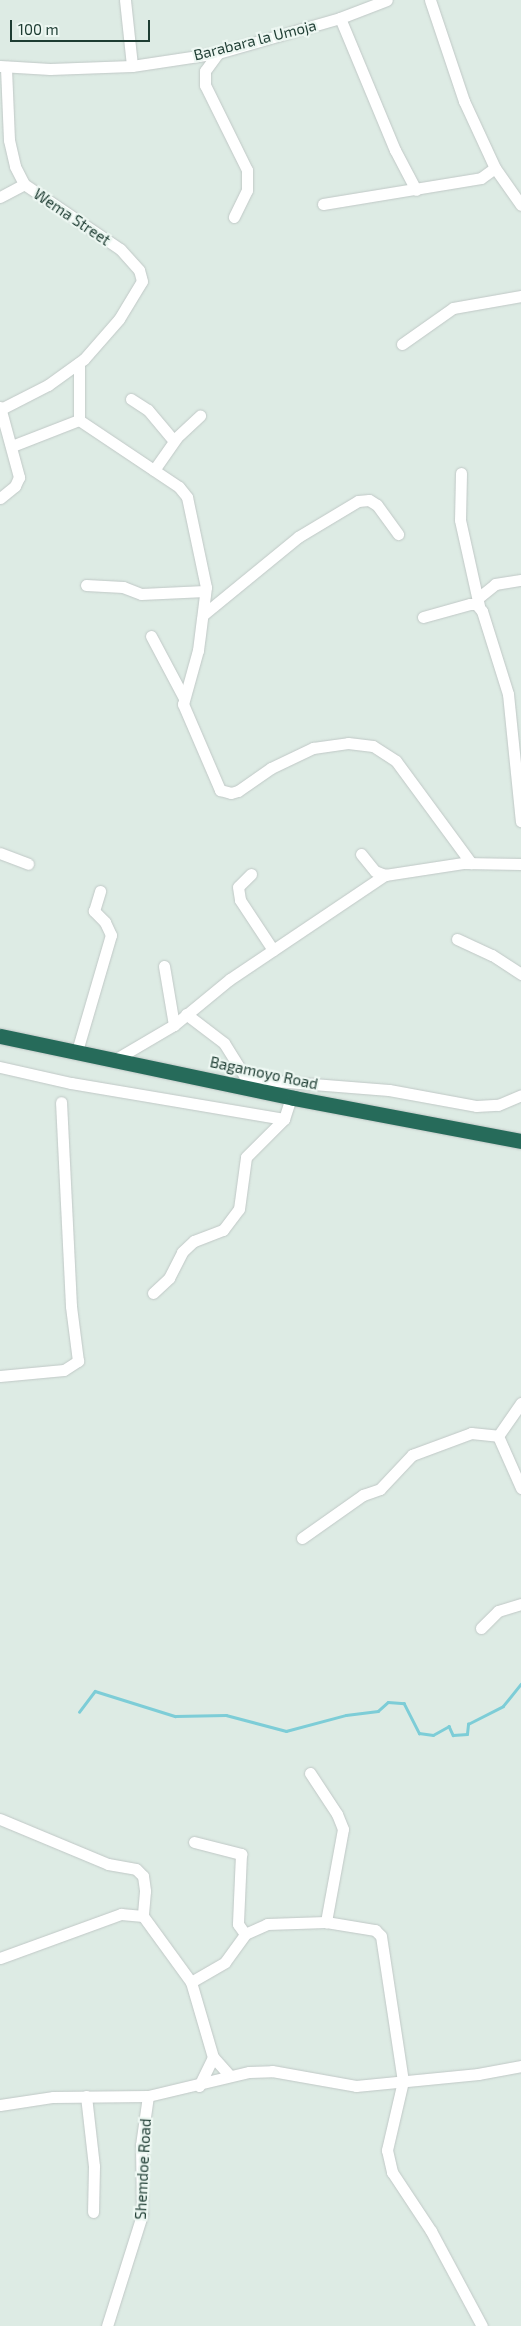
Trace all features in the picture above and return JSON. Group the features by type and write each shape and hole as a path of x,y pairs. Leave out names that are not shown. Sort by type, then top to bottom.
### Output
{"highway":[{"name":"Bagamoyo Road","path":"0,1036 291,1097 521,1141"}],"street":[{"path":"125,0 132,66"},
{"name":"Barabara la Umoja","path":"3,67 132,66 218,53 340,18 388,0"},
{"path":"430,0 464,102 495,168 521,205"},
{"path":"340,18 395,150 416,190"},
{"path":"218,53 205,71 206,85 247,170 247,190 234,217"},
{"name":"Wema Street","path":"1,408 48,385 79,363 119,319 140,288 142,281 139,270 120,250 24,184 15,166 9,140 3,67"},
{"path":"323,204 481,178 495,168"},
{"path":"0,197 24,184"},
{"path":"402,344 454,308 521,296"},
{"path":"79,363 79,420"},
{"path":"131,399 148,410 174,441"},
{"path":"0,498 18,482 12,446 1,408"},
{"path":"154,470 174,441 200,416"},
{"path":"12,446 79,420"},
{"path":"79,420 179,487 189,500 205,591 204,614 184,698"},
{"path":"460,473 460,520 478,602 506,685 518,745 521,821"},
{"path":"204,614 298,537 353,503 369,500 377,505 398,534"},
{"path":"423,617 478,602 495,584 521,580"},
{"path":"86,585 123,587 141,594 205,591"},
{"path":"151,636 184,698 187,717 216,786 224,793 249,785 271,768 301,751 348,743 373,746 396,760 471,863"},
{"path":"0,853 28,864"},
{"path":"361,854 374,871 385,875"},
{"path":"116,1059 174,1025 272,950 385,875 471,863 516,863 521,870"},
{"path":"251,874 238,887 240,900 272,950"},
{"path":"77,1051 111,935 105,922 94,911 100,891"},
{"path":"457,939 492,955 521,974"},
{"path":"164,966 174,1025"},
{"path":"186,1014 224,1043 244,1075 250,1079 384,1090 476,1106 498,1105 521,1095"},
{"path":"0,1067 62,1081 284,1119"},
{"path":"62,1081 62,1257"},
{"path":"153,1292 169,1278 182,1252 194,1241 223,1230 239,1209 246,1157 284,1119 291,1097"},
{"path":"0,1376 59,1371 72,1368 78,1361 71,1306 61,1102"},
{"path":"498,1436 521,1403"},
{"path":"302,1538 357,1499 380,1489 412,1455 471,1433 498,1436"},
{"path":"498,1436 521,1488"},
{"path":"481,1628 498,1611 521,1604"},
{"path":"310,1773 343,1830 326,1922"},
{"path":"0,1819 108,1864 136,1869 143,1876 145,1891 142,1916 191,1982 213,2057 230,2076"},
{"path":"194,1842 241,1854 238,1924 245,1934"},
{"path":"0,1958 121,1914 142,1916"},
{"path":"191,1982 225,1962 245,1934 254,1927 283,1921 326,1922 375,1930 384,1944 403,2081 387,2150 392,2172 431,2231 482,2326"},
{"path":"199,2086 213,2057"},
{"path":"0,2105 86,2096 148,2096 199,2086 230,2076 272,2071 340,2084 403,2081 478,2074 521,2066"},
{"path":"86,2096 94,2166 93,2212"},
{"name":"Shemdoe Road","path":"107,2326 142,2215 141,2146 148,2096"}],"waterway":[{"path":"79,1712 95,1691 175,1716 226,1715 286,1731 346,1715 378,1711 388,1702 404,1703 419,1733 433,1735 449,1726 453,1735 467,1734 468,1724 503,1706 521,1684"}]}
